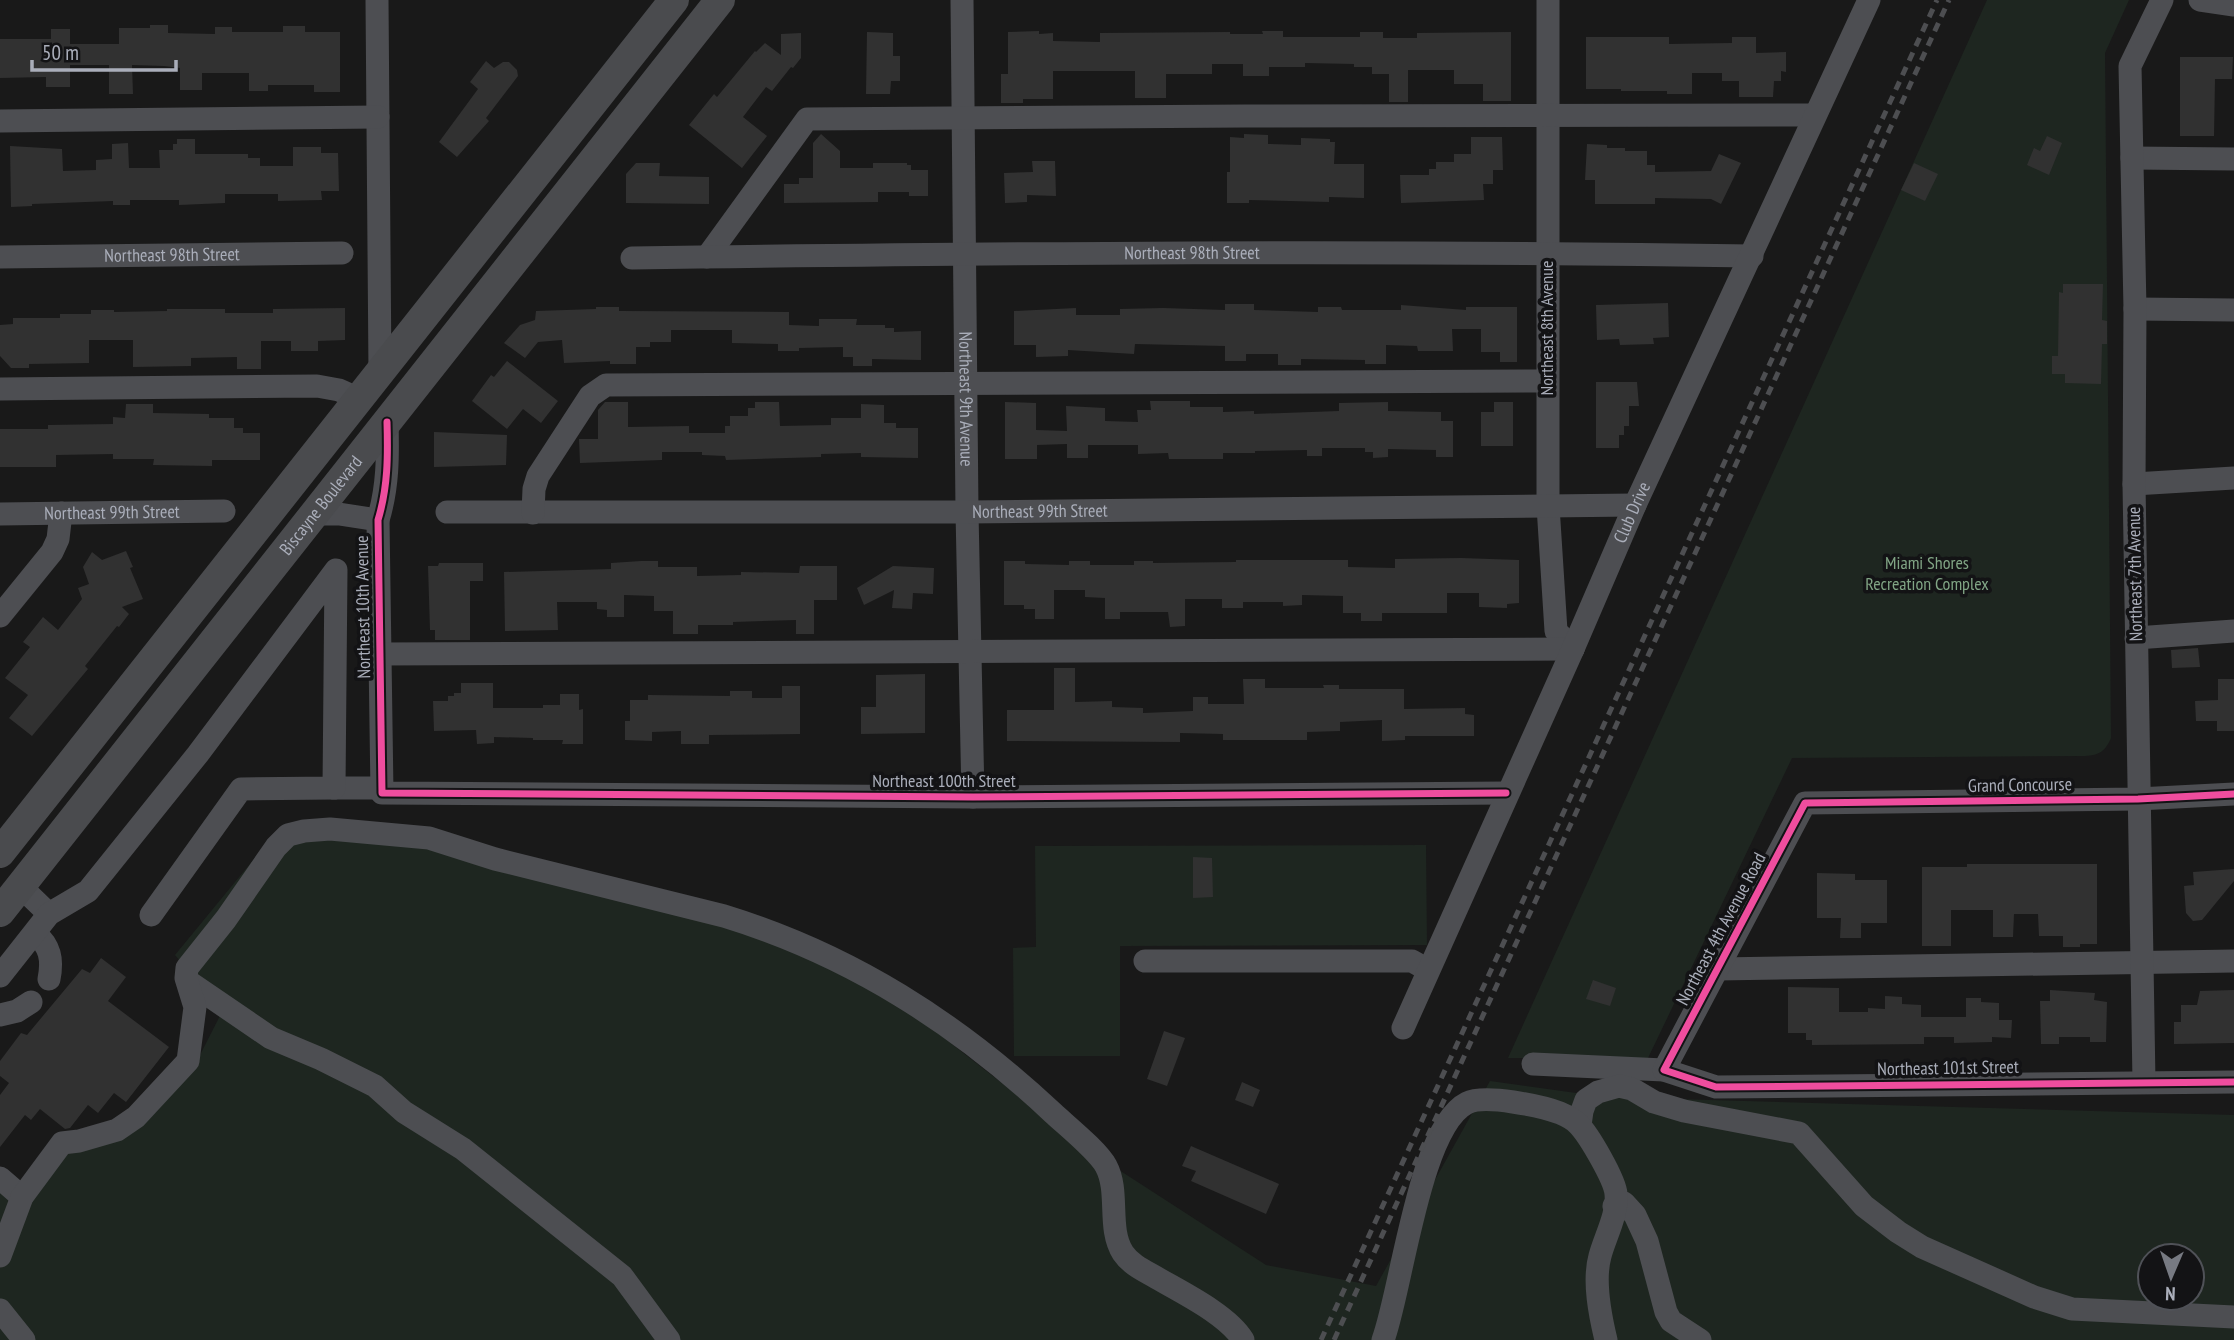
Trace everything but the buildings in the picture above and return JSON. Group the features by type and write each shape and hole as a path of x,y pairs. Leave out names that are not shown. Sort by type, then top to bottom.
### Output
{"main road":[{"name":"Biscayne Boulevard","path":"0,853 674,0"},
{"name":"Biscayne Boulevard","path":"0,912 10,879 315,514 720,0"}],"street":[{"path":"377,0 380,373"},
{"name":"Northeast 9th Avenue","path":"962,0 973,797"},
{"name":"Northeast 8th Avenue","path":"1548,0 1546,252 1549,506 1556,631 1573,649"},
{"name":"Club Drive","path":"1403,1028 1635,505 1869,0"},
{"name":"Northeast 7th Avenue","path":"2144,1082 2138,799 2135,309 2130,66 2162,0"},
{"path":"2200,0 2234,5"},
{"path":"707,257 807,119 1815,115"},
{"path":"0,121 378,117"},
{"path":"2132,158 2234,159"},
{"name":"Northeast 98th Street","path":"632,258 1546,252 1752,256"},
{"name":"Northeast 98th Street","path":"0,257 342,253"},
{"path":"2135,309 2234,310"},
{"path":"533,513 534,489 538,476 590,396 606,385 1547,381"},
{"path":"0,389 317,386 339,390 359,399"},
{"name":"Northeast 10th Avenue","path":"382,791 377,520 385,499 388,475 387,422"},
{"path":"2134,484 2234,478"},
{"name":"Northeast 99th Street","path":"447,512 967,512 1635,505"},
{"name":"Northeast 99th Street","path":"0,514 224,511"},
{"path":"0,616 52,552 58,539 61,513"},
{"path":"315,514 339,514 377,520"},
{"path":"0,976 49,914 88,891 198,754 336,570 334,788"},
{"path":"2136,638 2234,631"},
{"path":"379,654 1573,649"},
{"name":"Northeast 100th Street","path":"152,915 241,789 973,797 1507,793"},
{"name":"Grand Concourse","path":"1805,803 2138,799 2234,794"},
{"name":"Northeast 4th Avenue Road","path":"1664,1070 1805,803"},
{"path":"0,1256 22,1197 62,1143 117,1130 136,1117 188,1061 195,1007 186,974 190,962 226,919 276,847 288,835 330,829 429,838 495,859 754,925 822,953 878,981 934,1016 998,1062 1105,1164 1114,1203 1116,1230 1123,1253 1133,1264 1192,1298 1229,1325 1242,1340"},
{"path":"10,879 49,914"},
{"path":"34,933 50,951 52,966 49,979"},
{"path":"1145,961 1412,961 1428,970"},
{"path":"1718,969 2234,961"},
{"path":"189,982 271,1038 375,1086 404,1112 463,1149 622,1276 669,1340"},
{"path":"0,1015 17,1011 31,1002"},
{"name":"Northeast 101st Street","path":"1533,1064 1664,1070 1716,1087 2234,1082"},
{"path":"1580,1125 1581,1111 1586,1100 1598,1092 1619,1086 1684,1111 1799,1133 1864,1206 1898,1232 1922,1247 2034,1297 2072,1309 2234,1317"},
{"path":"1383,1340 1414,1211 1433,1150 1456,1110 1468,1102 1488,1100 1548,1109 1567,1116 1580,1125 1612,1182 1616,1194 1615,1206 1599,1258 1597,1277 1606,1340"},
{"path":"0,1178 22,1197"},
{"path":"1615,1206 1624,1203 1635,1215 1647,1241 1662,1300 1671,1321 1700,1340"},
{"path":"0,1310 24,1340"}],"green space":[{"name":"Miami Shores Recreation Complex","path":"1987,0 2129,0 2105,53 2111,738 2101,752 2085,756 1792,758 1648,1058 1508,1058"},
{"path":"340,825 838,955 1085,1148 1266,1265 1376,1286 1490,1081 1605,1097 2234,1115 2234,1340 0,1340 0,1187 37,1184 60,1154 129,1135 157,1111 199,1057 229,998 193,977 175,955 277,831"},
{"path":"1426,845 1427,945 1120,946 1120,1056 1014,1056 1013,948 1036,947 1035,846"}],"railway":[{"path":"1321,1340 1937,0"},
{"path":"1334,1340 1949,0"}],"cycle path":[{"path":"387,422 387,471 378,520 382,793 973,797 1506,793"},
{"path":"2234,794 2138,799 1805,803 1664,1070 1716,1087 2234,1082"}]}
